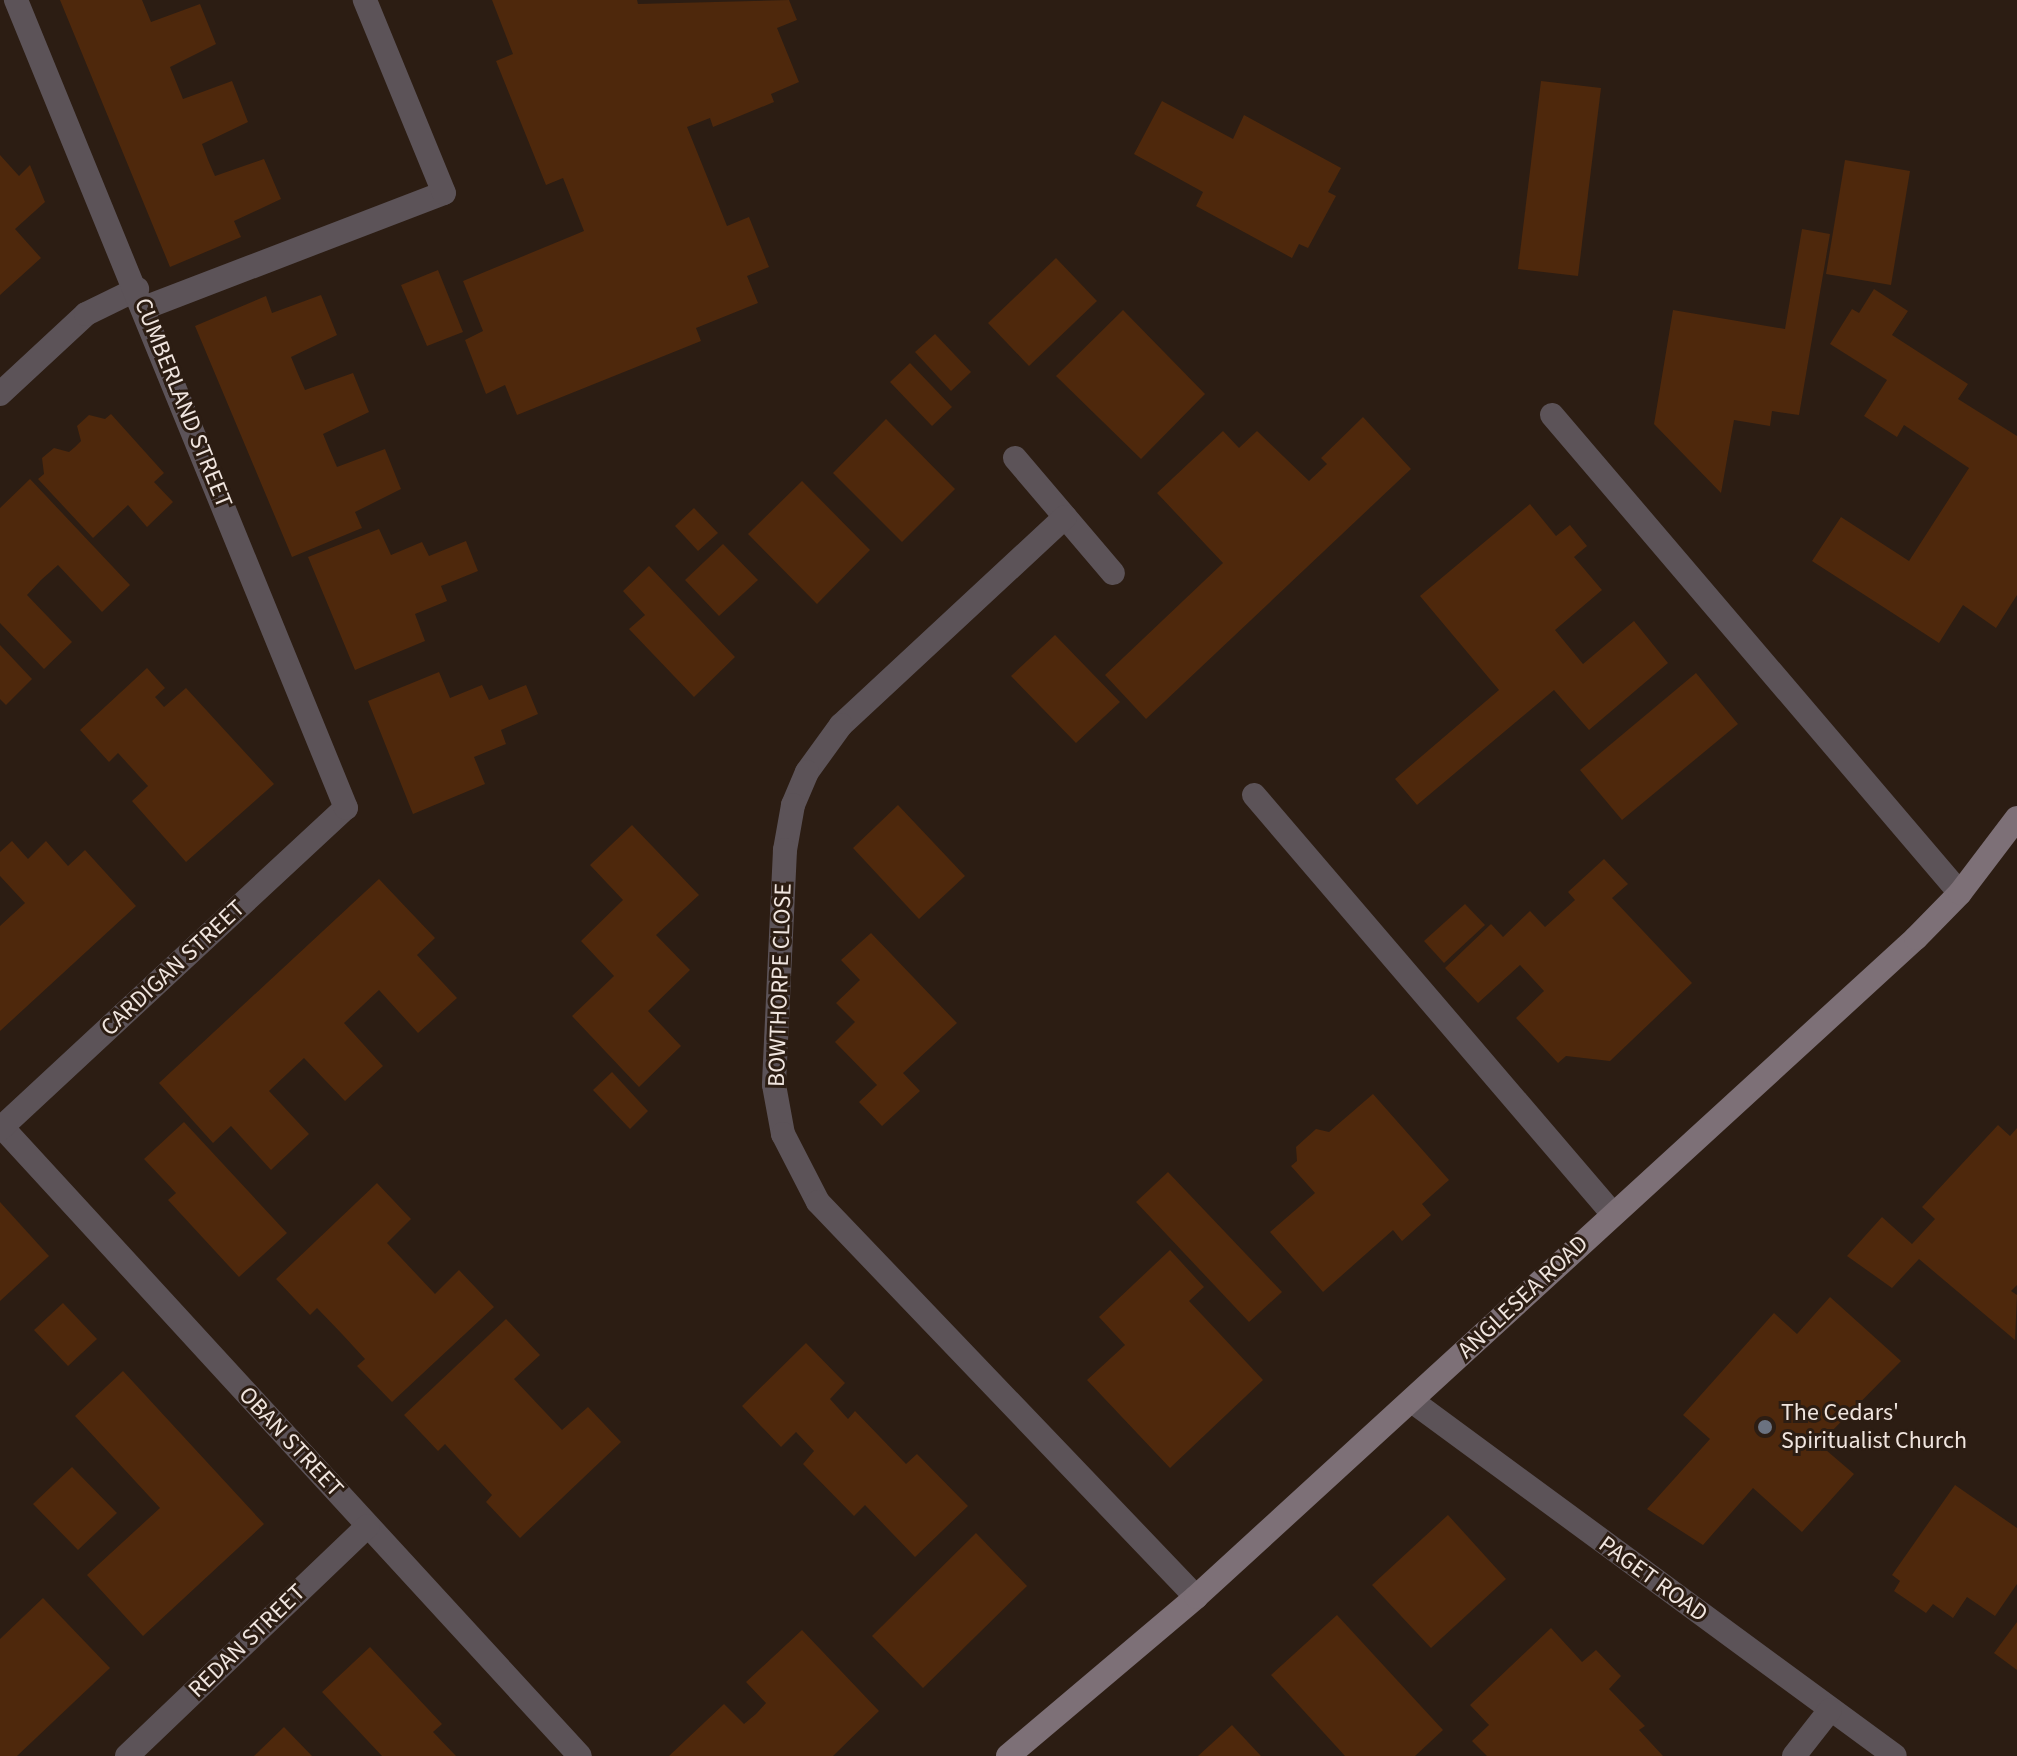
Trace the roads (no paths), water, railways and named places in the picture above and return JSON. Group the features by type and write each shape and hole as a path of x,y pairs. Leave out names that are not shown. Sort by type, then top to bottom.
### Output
{"street":[{"name":"CUMBERLAND STREET","path":"16,0 346,808"},
{"path":"0,394 86,314 444,193 365,0"},
{"path":"1552,415 1960,893"},
{"path":"1015,458 1113,573"},
{"name":"BOWTHORPE CLOSE","path":"1065,517 851,716 807,772 793,805 785,850 774,1085 783,1134 818,1202 1196,1597"},
{"path":"1254,795 1612,1213"},
{"name":"CARDIGAN STREET","path":"1,1128 346,808"},
{"name":"ANGLESEA ROAD","path":"1008,1756 1196,1597 1960,893 2017,818"},
{"name":"OBAN STREET","path":"1,1128 580,1756"},
{"name":"PAGET ROAD","path":"1412,1401 1895,1756"},
{"name":"REDAN STREET","path":"127,1756 368,1526"},
{"path":"1794,1756 1830,1710"}],"place":[{"name":"The Cedars' Spiritualist Church","path":"1765,1427"}]}
